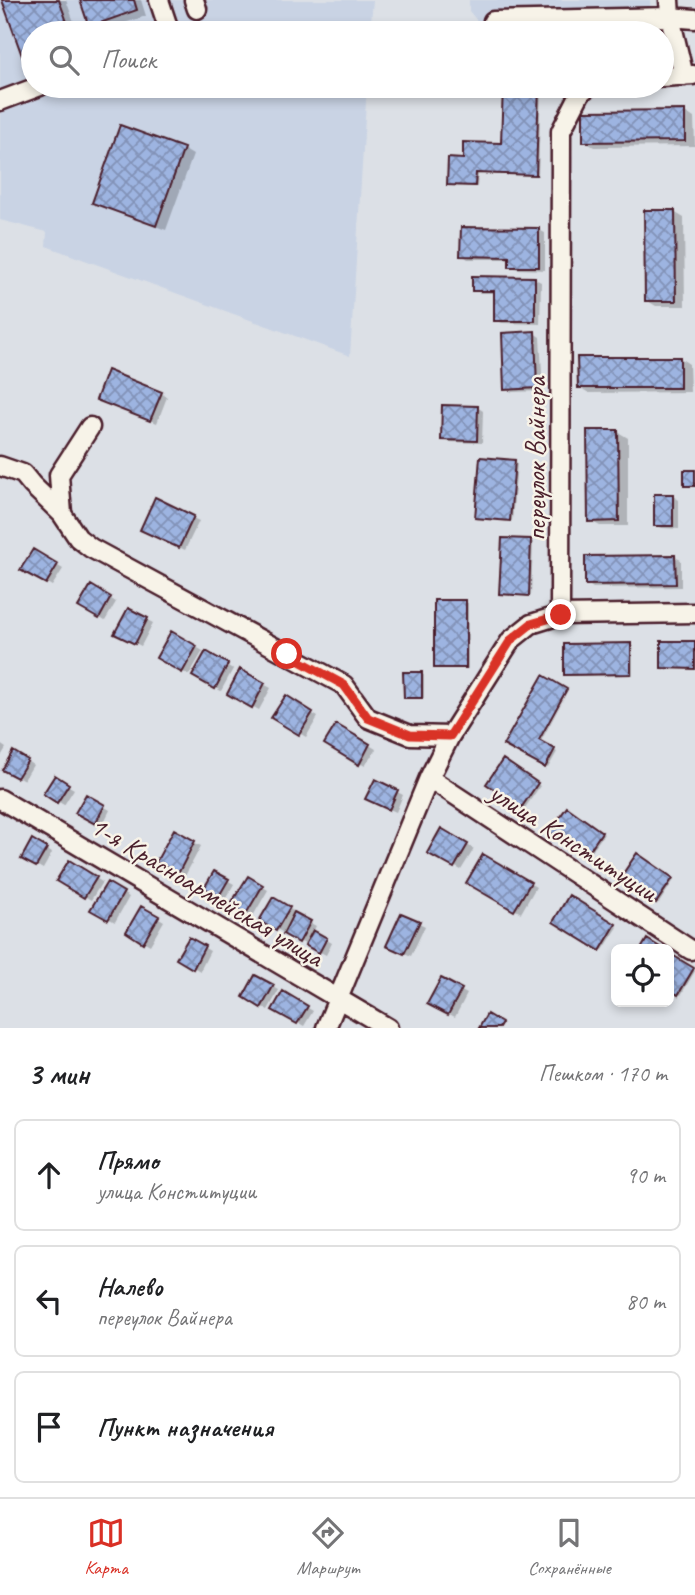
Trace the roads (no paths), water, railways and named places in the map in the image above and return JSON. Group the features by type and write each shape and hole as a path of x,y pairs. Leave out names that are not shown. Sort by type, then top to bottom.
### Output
{"street":[{"path":"159,0 166,21"},
{"path":"506,21 670,8 695,19"},
{"path":"674,22 690,76"},
{"path":"0,101 21,93"},
{"name":"переулок Вайнера","path":"561,615 561,131 580,98"},
{"path":"62,514 59,475 90,427"},
{"path":"0,466 23,474 59,475"},
{"path":"23,474 62,514 78,538 91,548 344,685 368,718 410,735 450,736"},
{"path":"326,1028 429,778 450,736 511,640 531,624 561,615 695,613"},
{"name":"улица Конституции","path":"429,778 691,950"},
{"name":"1-я Красноармейская улица","path":"0,799 388,1028"}]}
